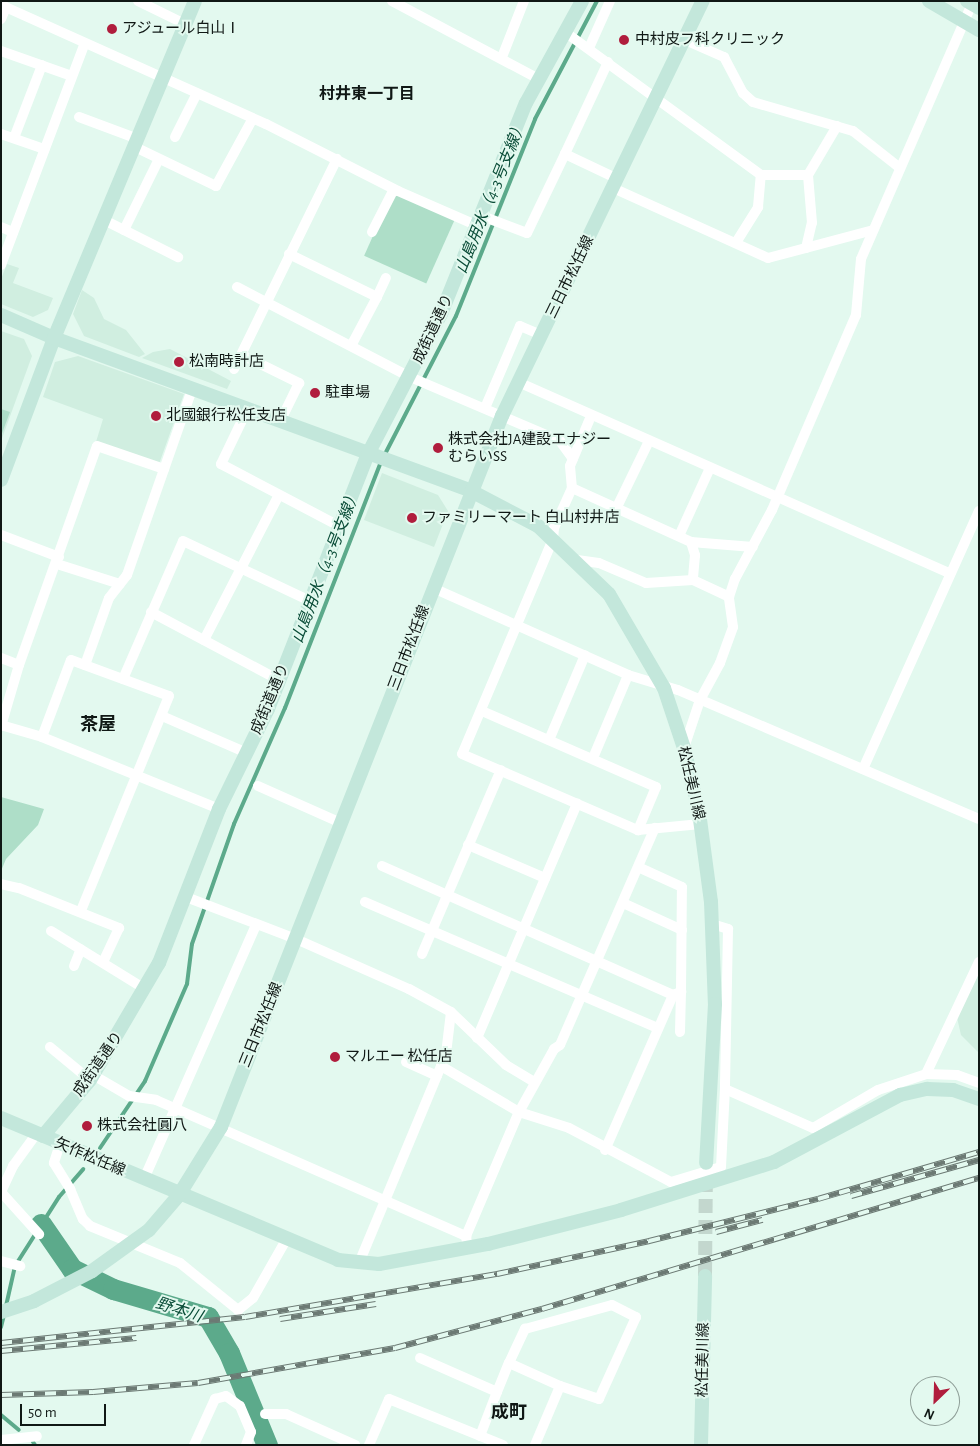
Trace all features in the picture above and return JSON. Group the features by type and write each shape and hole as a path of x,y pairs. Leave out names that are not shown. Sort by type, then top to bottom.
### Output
{"street":[{"path":"138,1 185,24"},
{"path":"1,480 54,338 195,1"},
{"path":"392,1 539,79"},
{"path":"502,58 524,1"},
{"name":"成街道通り","path":"40,1135 92,1077 145,989 186,897 219,809 247,753 279,680 339,526 420,381 441,314 482,220 526,103 539,79 577,40 582,1"},
{"path":"610,1 577,40 761,175 808,174"},
{"name":"三日市松任線","path":"7,1310 92,1272 149,1230 179,1195 221,1127 502,416 703,1"},
{"path":"929,1 979,30"},
{"path":"684,748 700,700 720,662 733,627 729,597 776,497 856,315 861,259 973,5"},
{"path":"1,19 4,6 253,118 394,188 527,234 608,62"},
{"path":"684,40 724,57 743,93 753,102 853,131 900,168"},
{"path":"1,265 85,43"},
{"path":"1,50 72,76"},
{"path":"14,138 42,65"},
{"path":"175,138 197,93"},
{"path":"79,118 136,143 160,158 216,186 253,118"},
{"path":"806,248 812,223 808,174 837,126"},
{"path":"1,134 44,149"},
{"path":"565,154 616,183 768,258 873,230"},
{"path":"124,230 160,158"},
{"path":"234,369 289,254 337,160"},
{"path":"736,241 758,207 761,175"},
{"path":"372,232 394,188"},
{"path":"104,220 178,257"},
{"path":"1,227 13,232"},
{"path":"289,254 377,297"},
{"path":"352,344 386,278"},
{"path":"237,287 352,344 420,381 560,441 573,459"},
{"name":"松任美川線","path":"1,315 54,338 471,491 538,526 577,560 609,594 664,688 684,748 701,824 712,924 715,1004 706,1163"},
{"path":"485,408 520,326 541,336"},
{"path":"242,355 299,383 280,422"},
{"path":"518,382 950,573"},
{"path":"85,665 109,598 127,575 192,389"},
{"path":"247,410 221,464 339,526"},
{"path":"592,416 573,459 572,488 554,528 553,539 482,711 462,754 638,830 701,824"},
{"path":"616,509 649,441"},
{"path":"164,469 97,446 58,560 19,665 1,726 42,737 219,809"},
{"path":"679,536 710,468"},
{"path":"572,488 690,542 753,546"},
{"path":"204,640 240,566 279,495"},
{"path":"863,769 979,511"},
{"path":"1,536 120,584"},
{"path":"123,679 183,541 240,566 310,601"},
{"path":"690,542 695,555 693,580"},
{"path":"577,560 600,562 646,583 693,580 729,597"},
{"path":"433,588 628,674 700,700 979,818"},
{"path":"152,612 279,680"},
{"path":"549,740 586,655"},
{"path":"1,658 19,665"},
{"path":"42,737 71,660 169,696 81,911"},
{"path":"593,758 628,674"},
{"path":"482,711 656,787 638,830"},
{"path":"162,716 247,753"},
{"path":"422,954 430,929 500,770"},
{"path":"258,786 341,822"},
{"path":"477,1038 577,803"},
{"path":"50,1047 92,1077 134,1097 174,1107 221,1127 384,1200 467,1242 519,1112 554,1049 560,1045 655,828"},
{"path":"468,845 545,878"},
{"path":"382,866 597,962 677,993"},
{"path":"638,867 682,887 682,930 677,993 680,1032"},
{"path":"1,884 19,888 81,911 119,928 103,962"},
{"path":"186,897 296,939 409,989 451,1012 506,1065 534,1082"},
{"path":"365,902 509,962 658,1028"},
{"path":"622,903 682,930"},
{"path":"144,1179 256,924"},
{"path":"441,1066 519,1112 552,1120 605,1150 671,1182 721,1167 725,1089 728,930 712,924"},
{"path":"51,931 145,989"},
{"path":"74,966 81,949"},
{"path":"926,1074 979,962"},
{"path":"605,1150 658,1028 677,993"},
{"path":"359,1263 446,1054 451,1012"},
{"path":"406,1062 437,1076"},
{"path":"725,1089 813,1128 878,1090 926,1074 957,1075 979,1083"},
{"name":"矢作松任線","path":"1,1118 286,1240 338,1260 359,1263 402,1262 467,1242 621,1210 774,1162 900,1095 927,1089 953,1090 979,1099"},
{"path":"37,1231 1,1192 13,1166 40,1135"},
{"path":"60,1144 54,1163 68,1185 83,1219 90,1226 180,1263 238,1310 253,1298 286,1240"},
{"path":"5,1264 20,1266"},
{"name":"松任美川線","path":"701,1445 705,1276"},
{"path":"480,1436 497,1392 525,1329 612,1305 636,1317 599,1399 560,1386 510,1363"},
{"path":"420,1358 497,1392"},
{"path":"535,1445 560,1386"},
{"path":"194,1445 215,1398 226,1396 240,1406 252,1432 246,1445"},
{"path":"369,1445 389,1399 503,1445"},
{"path":"265,1414 286,1414 355,1445"},
{"path":"1,1440 37,1436"}],"shaded area":[{"path":"393,191 455,219 426,284 364,256"},
{"path":"7,264 19,268 13,283 53,298 48,310 33,317 1,304 1,279"},
{"path":"82,290 94,298 104,319 126,330 145,354 139,357 84,336 73,314"},
{"path":"1,331 24,339 32,356 1,441"},
{"name":"松南時計店","path":"170,349 231,381 227,389 142,358 153,352"},
{"name":"北國銀行松任支店","path":"78,356 184,394 159,464 96,442 103,419 43,397 55,362"},
{"path":"1,409 10,412 1,436"},
{"path":"382,473 438,495 448,511 434,547 364,520"},
{"path":"1,797 44,809 38,825 6,859 1,871"},
{"path":"979,969 979,1053 961,1035 956,1013"}],"waterway":[{"name":"山島用水（4-3号支線）","path":"384,456 456,316 535,119 597,1"},
{"name":"山島用水（4-3号支線）","path":"100,1148 145,1081 187,984 192,944 234,824 285,708 381,462"},
{"path":"6,1306 15,1266 59,1197 83,1169"},
{"name":"野本川","path":"41,1224 72,1269 113,1289 208,1317 229,1353 267,1445"},
{"path":"1,1327 4,1315"},
{"path":"1,1415 19,1430"}],"tunnel":[{"path":"705,1276 706,1171"}],"railway":[{"path":"1,1343 245,1317 497,1274 649,1241 818,1199 979,1152"},
{"path":"851,1196 979,1160"},
{"path":"1,1395 93,1392 198,1383 395,1348 542,1309 979,1178"},
{"path":"716,1232 762,1220"},
{"path":"280,1319 376,1304"},
{"path":"1,1351 136,1338"}],"place":[{"name":"アジュール白山Ⅰ","path":"112,29"},
{"name":"中村皮フ科クリニック","path":"624,40"},
{"name":"松南時計店","path":"179,362"},
{"name":"駐車場","path":"315,393"},
{"name":"北國銀行松任支店","path":"156,416"},
{"name":"株式会社JA建設エナジー むらいSS","path":"438,448"},
{"name":"ファミリーマート 白山村井店","path":"412,518"},
{"name":"マルエー 松任店","path":"335,1057"},
{"name":"株式会社圓八","path":"87,1126"}],"district":[{"name":"村井東一丁目","path":"367,94"},
{"name":"茶屋","path":"98,725"},
{"name":"成町","path":"509,1413"}]}
